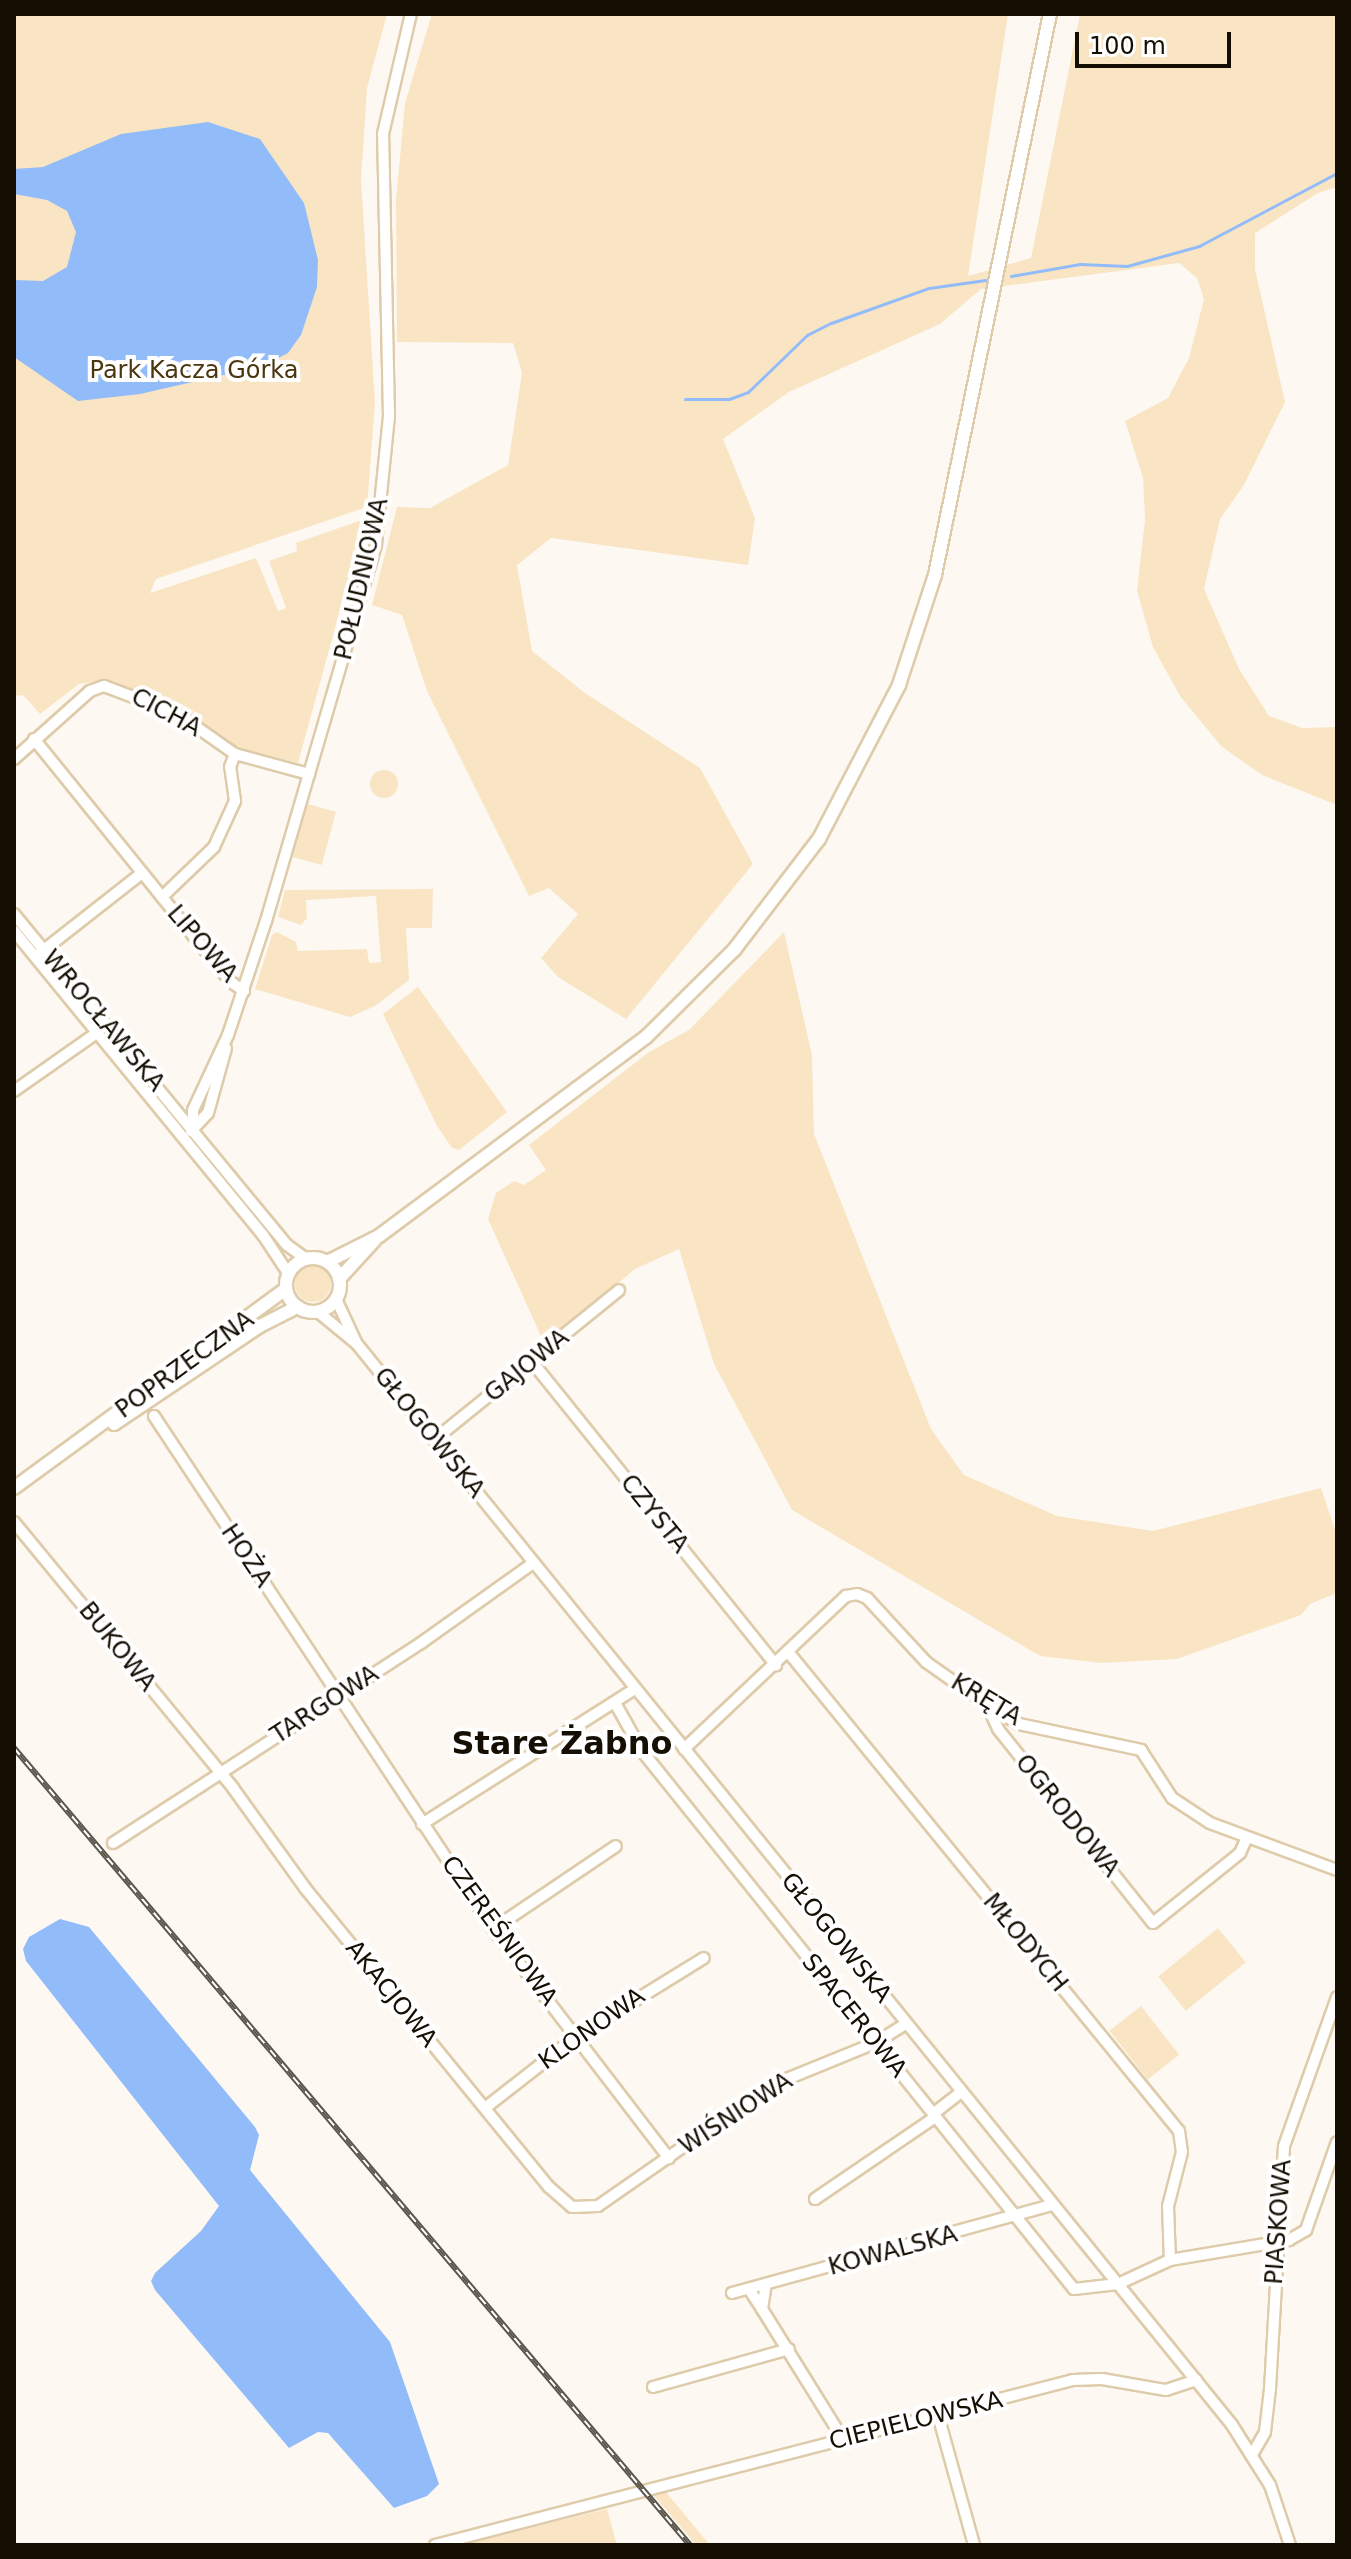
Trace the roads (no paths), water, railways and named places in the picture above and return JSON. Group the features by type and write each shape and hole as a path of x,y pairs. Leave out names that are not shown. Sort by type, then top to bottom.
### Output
{"main road":[{"path":"379,1236 339,1279 336,1299 318,1312 297,1307 286,1289 288,1273 306,1259 327,1262 379,1236 579,1091 671,1014 772,903 846,793 899,685 935,575 1050,14"},
{"path":"327,1262 339,1279"},
{"name":"POPRZECZNA","path":"83,1441 286,1289"},
{"name":"POPRZECZNA","path":"14,1488 260,1326 297,1307"}],"street":[{"name":"POŁUDNIOWA","path":"193,1129 195,1105 228,1035 244,991 368,579 382,507 389,417 383,134 411,14"},
{"name":"CICHA","path":"14,759 90,691 104,686 178,714 235,754 309,774"},
{"path":"34,739 142,873 40,954"},
{"name":"LIPOWA","path":"162,897 214,847 235,801 230,767 235,754"},
{"name":"LIPOWA","path":"142,873 231,982 244,991"},
{"name":"WROCŁAWSKA","path":"14,914 95,1034 183,1137"},
{"name":"WROCŁAWSKA","path":"14,931 99,1015 193,1129"},
{"path":"14,1091 95,1034 99,1015"},
{"path":"95,1034 124,1046"},
{"name":"POŁUDNIOWA","path":"183,1137 208,1113 228,1035"},
{"path":"175,1107 195,1105"},
{"path":"193,1129 287,1245 306,1259"},
{"path":"183,1137 288,1273"},
{"name":"GAJOWA","path":"434,1440 533,1363 619,1290"},
{"name":"GŁOGOWSKA","path":"336,1299 357,1344"},
{"name":"GŁOGOWSKA","path":"318,1312 357,1344 1196,2380 1253,2453 1290,2545"},
{"name":"CZYSTA","path":"533,1363 776,1665"},
{"name":"HOŻA","path":"154,1416 339,1696"},
{"name":"BUKOWA","path":"14,1522 221,1773"},
{"name":"TARGOWA","path":"113,1843 339,1696 533,1563"},
{"name":"KRĘTA","path":"684,1749 846,1596 857,1594 867,1598 926,1662 1019,1724 1141,1750 1172,1798 1210,1823 1337,1870"},
{"name":"MŁODYCH","path":"789,1653 1179,2131 1182,2152 1168,2206 1170,2260"},
{"path":"422,1824 635,1689"},
{"name":"CZEREŚNIOWA","path":"339,1696 493,1929 669,2158"},
{"name":"SPACEROWA","path":"615,1703 642,1751 1074,2289 1118,2284"},
{"name":"OGRODOWA","path":"987,1705 998,1729 1153,1923 1240,1853 1247,1837"},
{"name":"AKACJOWA","path":"221,1773 290,1869 549,2187 572,2207"},
{"path":"493,1929 616,1846"},
{"name":"KLONOWA","path":"485,2108 576,2037 704,1958"},
{"name":"PIASKOWA","path":"1253,2453 1265,2432 1284,2146 1334,2013 1337,1997"},
{"name":"WIŚNIOWA","path":"572,2207 598,2206 772,2085 875,2043 905,2024"},
{"path":"815,2199 934,2116 961,2092"},
{"path":"1118,2284 1170,2260 1277,2245 1306,2230 1337,2142"},
{"name":"KOWALSKA","path":"732,2293 1018,2218 1052,2205"},
{"path":"762,2309 766,2284"},
{"path":"749,2289 843,2439"},
{"path":"653,2387 789,2349"},
{"name":"CIEPIELOWSKA","path":"435,2545 1084,2378 1166,2390 1196,2380"},
{"path":"938,2415 974,2545"}],"water":[{"path":"208,122 260,139 304,203 318,260 317,287 301,335 288,353 263,366 140,394 78,401 14,357 14,280 43,281 67,267 76,232 67,211 47,200 14,194 14,169 43,167 121,134"},
{"path":"60,1919 89,1927 255,2127 259,2135 250,2170 390,2342 439,2484 427,2496 394,2508 328,2433 318,2432 289,2448 155,2290 151,2281 155,2273 201,2231 219,2206 26,1961 23,1949 29,1937"}],"waterway":[{"path":"1011,276 1080,264 1127,266 1199,246 1337,173"},
{"path":"685,399 729,399 748,392 807,335 831,323 929,288 985,280"}],"railway":[{"path":"14,1748 690,2545"}],"district":[{"name":"Stare Żabno","path":"562,1743"}],"park label":[{"name":"Park Kacza Górka","path":"194,371"}]}
